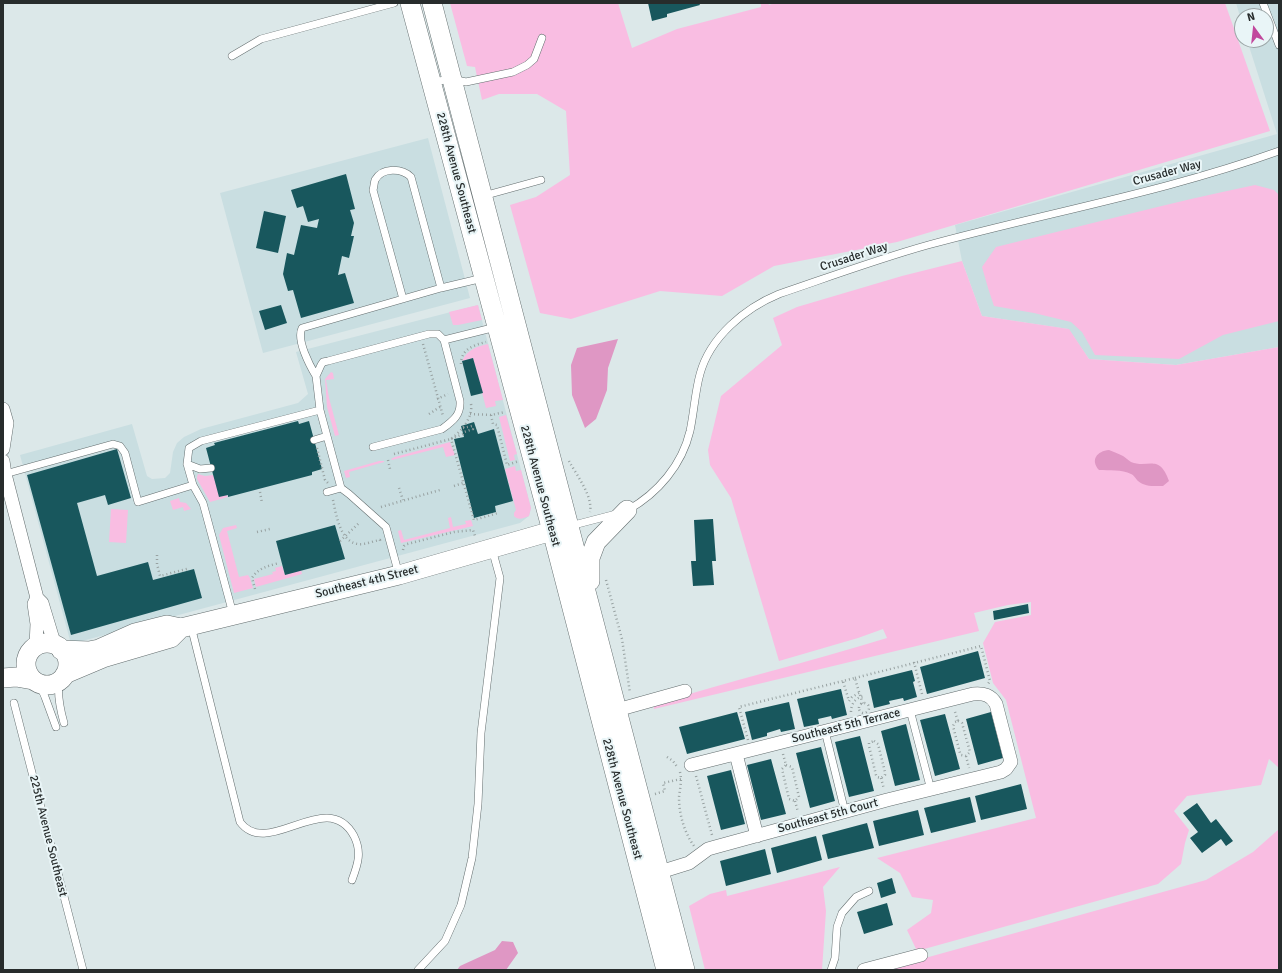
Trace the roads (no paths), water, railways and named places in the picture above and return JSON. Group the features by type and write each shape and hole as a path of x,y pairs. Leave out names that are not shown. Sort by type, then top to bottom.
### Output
{"main road":[{"name":"228th Avenue Southeast","path":"410,3 498,327 561,529 596,630 686,970"},
{"name":"228th Avenue Southeast","path":"432,3 482,196 666,970"},
{"path":"596,630 590,585 590,558 596,542 627,510"},
{"name":"Southeast 4th Street","path":"58,648 89,651 99,649 135,633 167,625 186,627 399,575 561,529"},
{"name":"Southeast 4th Street","path":"62,678 103,658 171,638 186,627"},
{"path":"3,666 14,663 43,644 58,648 65,656 67,662 62,678 53,684 46,685 16,677 3,678"},
{"path":"33,650 26,662 26,669 28,675 36,682"}],"street":[{"path":"3,409 7,423 3,448"},
{"path":"4,468 37,598 42,603 58,648"},
{"path":"33,650 37,624 34,604 37,598"},
{"path":"618,710 685,691"},
{"name":"Southeast 5th Terrace","path":"692,765 981,693 992,697 996,704 1011,762 1006,769 1001,772"},
{"path":"736,754 757,836"},
{"name":"Southeast 5th Court","path":"660,872 689,863 708,849 1001,772"},
{"path":"864,970 921,955"}],"lane":[{"path":"232,56 261,39 394,3"},
{"path":"1264,3 1279,45"},
{"path":"432,82 452,79 466,82 513,72 527,65 534,59 542,38"},
{"name":"Crusader Way","path":"561,529 627,510 642,502 663,482 679,459 690,432 700,373 708,355 717,341 732,324 765,300 779,294 928,245 1126,196 1223,170 1279,151"},
{"path":"403,299 373,190 375,180 380,174 388,171 397,170 406,172 411,177 441,288"},
{"path":"482,196 541,180"},
{"path":"316,376 307,361 300,335 302,328 484,277"},
{"path":"444,340 498,327"},
{"path":"373,448 442,429 450,424 458,414 460,401 444,340 438,334 434,333 323,362 318,369 316,376 320,410 341,488 386,527 399,575"},
{"path":"233,615 203,502 193,484 187,464 189,448 201,441 320,410"},
{"path":"315,443 327,436"},
{"path":"4,468 112,444 120,446 125,453 138,502 193,484"},
{"path":"187,464 200,469 211,468"},
{"path":"327,492 341,488"},
{"path":"418,970 445,941 461,905 472,858 478,804 481,733 500,578 492,549"},
{"path":"186,627 240,822 244,829 250,832 266,834 319,818 332,818 340,820 350,829 360,852 358,864 352,880"},
{"path":"62,678 58,691 64,724"},
{"path":"36,682 45,697 56,727"},
{"name":"225th Avenue Southeast","path":"14,703 82,970"},
{"path":"910,710 931,790"},
{"path":"825,731 845,812"},
{"path":"831,970 835,958 837,927 842,913 856,897 869,891"}]}
